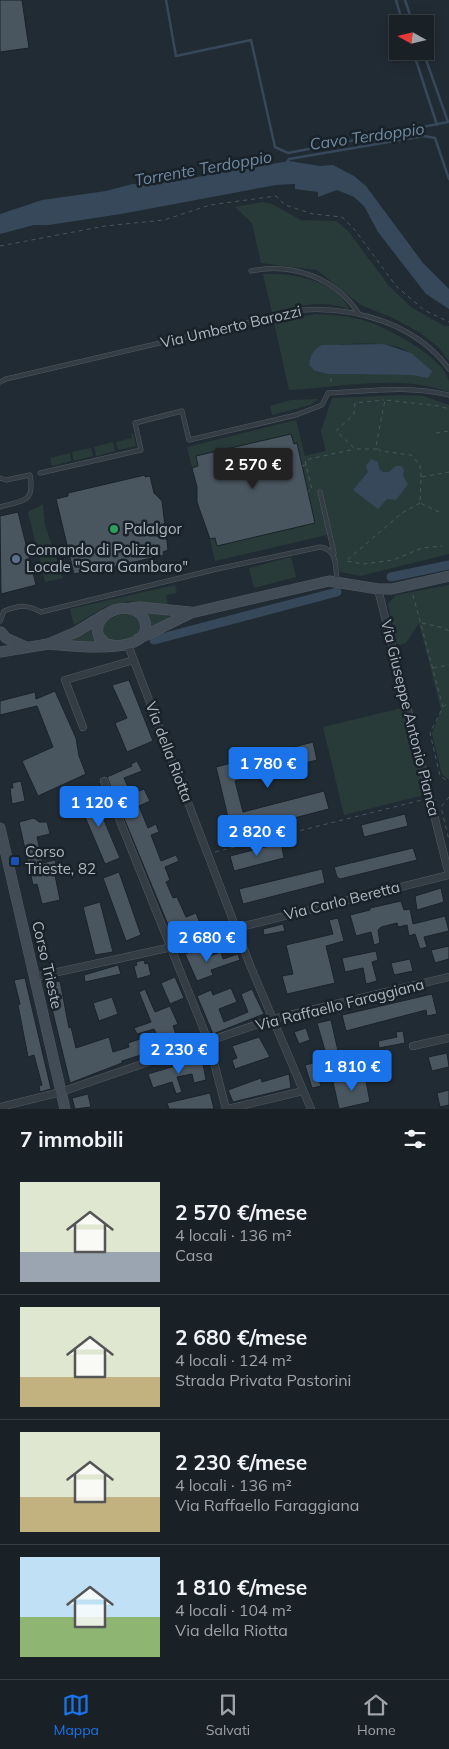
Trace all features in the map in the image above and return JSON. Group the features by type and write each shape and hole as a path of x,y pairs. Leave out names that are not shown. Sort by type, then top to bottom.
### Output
{"street":[{"path":"48,644 104,648 128,645 191,612 330,581 378,589 392,589 449,576"},
{"name":"Via Giuseppe Antonio Pianca","path":"378,589 449,875"},
{"path":"0,652 32,649 48,644 76,632 116,610 139,607 191,612"},
{"path":"129,608 138,612 145,620 145,631 138,639"},
{"path":"105,615 98,623 98,633 102,641 116,646"},
{"path":"0,631 6,638 32,649"},
{"path":"0,631 0,646"},
{"name":"Via della Riotta","path":"128,645 236,928 311,1109"},
{"path":"83,728 65,680 134,660"},
{"path":"104,781 172,946 209,1043 227,1109 304,1091"},
{"name":"Corso Trieste","path":"0,828 65,1109"},
{"name":"Via Carlo Beretta","path":"236,928 449,875"},
{"path":"35,977 172,946"},
{"name":"Via Raffaello Faraggiana","path":"0,1107 61,1092 209,1043 273,1019 449,977"},
{"path":"413,1046 449,1038"}],"lane":[{"path":"251,271 276,268 316,276 340,292 352,303 359,314"},
{"name":"Via Umberto Barozzi","path":"0,382 6,379 301,310 318,309 359,314 390,324 414,337 440,357 449,369"},
{"path":"40,473 141,450 135,423 182,411 190,440 296,415 322,405 328,393 398,388 421,389 449,396"},
{"path":"0,478 6,480 30,475 31,495 27,499 0,507"},
{"path":"320,492 334,555 337,582"},
{"path":"0,622 4,611 28,605 41,612 217,569 320,547 329,549 334,555"}],"path":[{"path":"0,246 105,226 164,220 210,205 276,196 285,205 313,214 342,217 396,286 424,310 449,322"},
{"path":"355,449 336,431 354,414 355,403 385,400 439,406 449,409"},
{"path":"378,449 376,446 385,400"},
{"path":"436,434 449,431"},
{"path":"308,491 312,490 305,460 355,449 378,449 380,451 411,455 420,465 420,504"},
{"path":"302,466 306,465"},
{"path":"304,472 308,471"},
{"path":"421,476 449,472"},
{"path":"305,478 309,477"},
{"path":"306,484 310,483"},
{"path":"439,512 420,504 402,513 346,561 363,564 393,560 422,548 442,546"},
{"path":"412,591 443,707"},
{"path":"421,622 449,631"},
{"path":"432,668 449,665"},
{"path":"449,702 443,707 430,733 440,776 449,782"},
{"path":"449,797 441,807 449,840"},
{"path":"207,854 430,798"}],"shaded area":[{"path":"262,202 272,204 301,220 336,221 348,231 389,286 411,307 444,326 449,326 449,361 438,347 419,332 393,318 361,305 317,270 261,263 252,223 235,207"},
{"path":"263,274 299,277 323,284 334,291 349,309 329,304 320,304 272,312"},
{"path":"316,314 354,318 376,325 401,337 426,353 436,362 449,381 449,392 411,384 390,383 289,390 274,322","holes":["340,344 389,345 398,347 412,355 428,377 412,375 328,374 315,371 309,365 311,356"]},
{"path":"423,396 449,405 449,554 360,576 340,572 331,534 215,561 206,523 197,502 197,487 187,447 296,420 305,456 326,451 321,431 332,398"},
{"path":"318,399 310,405 272,415 270,406 291,400"},
{"path":"133,433 136,446 118,450 116,442 132,438 131,434"},
{"path":"113,442 115,451 96,456 94,447"},
{"path":"91,448 93,456 74,461 72,452"},
{"path":"70,453 71,461 52,466 50,458"},
{"path":"43,504 45,525 63,578 45,582 28,512"},
{"path":"291,557 296,577 254,588 249,568"},
{"path":"175,585 177,593 166,595 168,605 131,601 107,606 74,625 70,609"},
{"path":"449,585 449,780 442,774 432,734 441,710 419,623 406,643 400,645 397,643 388,604 396,595"},
{"path":"144,611 185,613 147,633 150,621"},
{"path":"129,613 139,617 141,631 124,639 111,640 107,638 103,626 105,623 114,617"},
{"path":"97,621 102,645 59,643"},
{"path":"402,708 424,795 344,815 323,727"}],"water":[{"path":"289,161 320,166 333,165 354,176 366,186 423,263 449,289 449,309 426,294 378,232 364,206 354,197 337,190 318,197 318,192 295,189 295,184 276,185 121,214 49,225 34,225 0,234 0,214 42,200 106,191 132,184 151,185"},
{"path":"384,344 411,353 432,371 428,378 412,375 328,374 315,371 309,365 313,353 322,345"},
{"path":"371,459 378,462 379,469 383,472 389,472 396,466 401,466 404,470 403,476 408,484 396,500 387,499 378,509 353,490 368,472 366,466"}],"building":[{"path":"0,0 22,0 29,48 0,52"},
{"path":"291,434 294,444 297,443 315,523 217,546 215,538 210,539 197,502 197,487 192,468 198,466 196,456"},
{"name":"PalaIgor","path":"145,475 145,477 150,476 154,493 162,501 168,550 163,552 164,555 88,573 87,571 74,574 56,499 68,496 68,493"},
{"path":"18,512 36,585 1,594 0,516"},
{"path":"129,680 153,741 127,752 115,723 127,718 112,685"},
{"path":"55,691 76,738 79,756 86,774 38,796 22,761 53,747 37,706 0,715 0,701 35,692 36,699"},
{"path":"313,742 317,760 235,781 243,812 324,791 329,809 232,834 216,767"},
{"path":"137,761 142,771 124,778 131,794 144,789 150,801 139,806 148,828 156,824 159,832 151,835 161,861 176,855 179,861 165,867 170,880 166,882 173,898 177,897 186,917 196,913 201,926 173,937 107,777 132,766 131,764"},
{"path":"21,781 25,801 12,804 10,788 13,788 12,783"},
{"path":"92,792 120,858 105,864 77,798"},
{"path":"405,814 408,826 364,837 361,825"},
{"path":"34,818 39,822 47,822 50,834 37,837 43,863 55,860 58,872 55,875 60,900 42,904 37,884 33,885 19,822"},
{"path":"281,843 284,858 234,871 230,856"},
{"path":"413,848 417,860 340,879 337,877 334,867"},
{"path":"322,869 325,883 243,904 239,889"},
{"path":"119,872 141,935 126,941 103,878"},
{"path":"441,888 444,902 417,910 415,896"},
{"path":"401,901 404,910 410,909 413,924 445,916 449,931 424,937 427,947 420,949 415,934 409,936 407,925 398,927 397,923 381,927 378,930 380,943 374,945 371,932 356,936 350,915"},
{"path":"100,902 113,952 95,955 83,907"},
{"path":"338,918 344,941 326,946 335,983 287,994 282,976 293,974 286,945 333,934 329,920"},
{"path":"283,924 285,931 264,935 263,929"},
{"path":"449,946 449,959 435,963 431,950"},
{"path":"200,948 204,958 221,952 223,959 238,954 240,960 211,970 213,975 197,981 185,954"},
{"path":"376,951 378,960 372,962 377,981 366,984 363,968 345,972 342,958"},
{"path":"410,959 413,971 394,975 391,963"},
{"path":"144,960 145,964 148,963 151,975 137,979 134,966 137,965 136,962"},
{"path":"118,965 121,974 85,982 84,975"},
{"path":"175,977 184,998 170,1004 161,983"},
{"path":"25,978 51,1089 40,1092 39,1086 42,1085 34,1055 28,1057 18,1005 20,1004 14,980"},
{"path":"60,981 69,1028 71,1027 76,1048 109,1037 113,1052 129,1047 128,1043 143,1038 147,1053 122,1061 122,1063 70,1083 46,984"},
{"path":"231,988 237,1002 219,1009 224,1022 248,1012 241,994 252,989 264,1014 213,1034 197,996 211,990 213,995"},
{"path":"145,989 155,1012 170,1006 178,1024 173,1026 179,1043 164,1049 154,1029 137,1034 134,1028 151,1022 139,992"},
{"path":"432,994 437,1014 427,1016 426,1010 346,1031 342,1015"},
{"path":"112,997 118,1014 99,1021 93,1003"},
{"path":"331,1020 338,1051 342,1058 348,1056 350,1064 330,1068 317,1023"},
{"path":"306,1028 310,1040 299,1044 294,1032"},
{"path":"403,1031 405,1043 379,1048 378,1041 397,1037 396,1032"},
{"path":"259,1037 270,1057 235,1069 232,1060 237,1058 232,1046"},
{"path":"447,1053 449,1067 432,1071 428,1057"},
{"path":"202,1058 206,1080 194,1083 192,1074 177,1077 182,1092 176,1094 172,1082 153,1088 148,1074"},
{"path":"317,1062 320,1070 316,1070 321,1086 312,1088 305,1065"},
{"path":"289,1074 291,1088 233,1102 228,1090 261,1078 262,1082"},
{"path":"365,1076 370,1102 339,1109 333,1082"},
{"path":"449,1090 449,1105 440,1107 437,1093"},
{"path":"210,1093 214,1109 169,1109 167,1103"},
{"path":"88,1094 91,1107 75,1109 72,1098"}],"waterway":[{"name":"Torrente Terdoppio","path":"166,0 176,56 251,40 275,147 288,153 448,122 426,60"},
{"path":"396,0 400,15"},
{"path":"405,0 410,15"},
{"path":"416,60 437,125"},
{"name":"Cavo Terdoppio","path":"286,164 289,159 424,136 435,138 449,179"},
{"path":"391,577 449,565"},
{"path":"154,640 337,592"}],"place":[{"name":"PalaIgor","path":"114,529"},
{"name":"Comando di Polizia Locale \"Sara Gambaro\"","path":"16,559"},
{"name":"Corso Trieste, 82","path":"15,861"}]}
